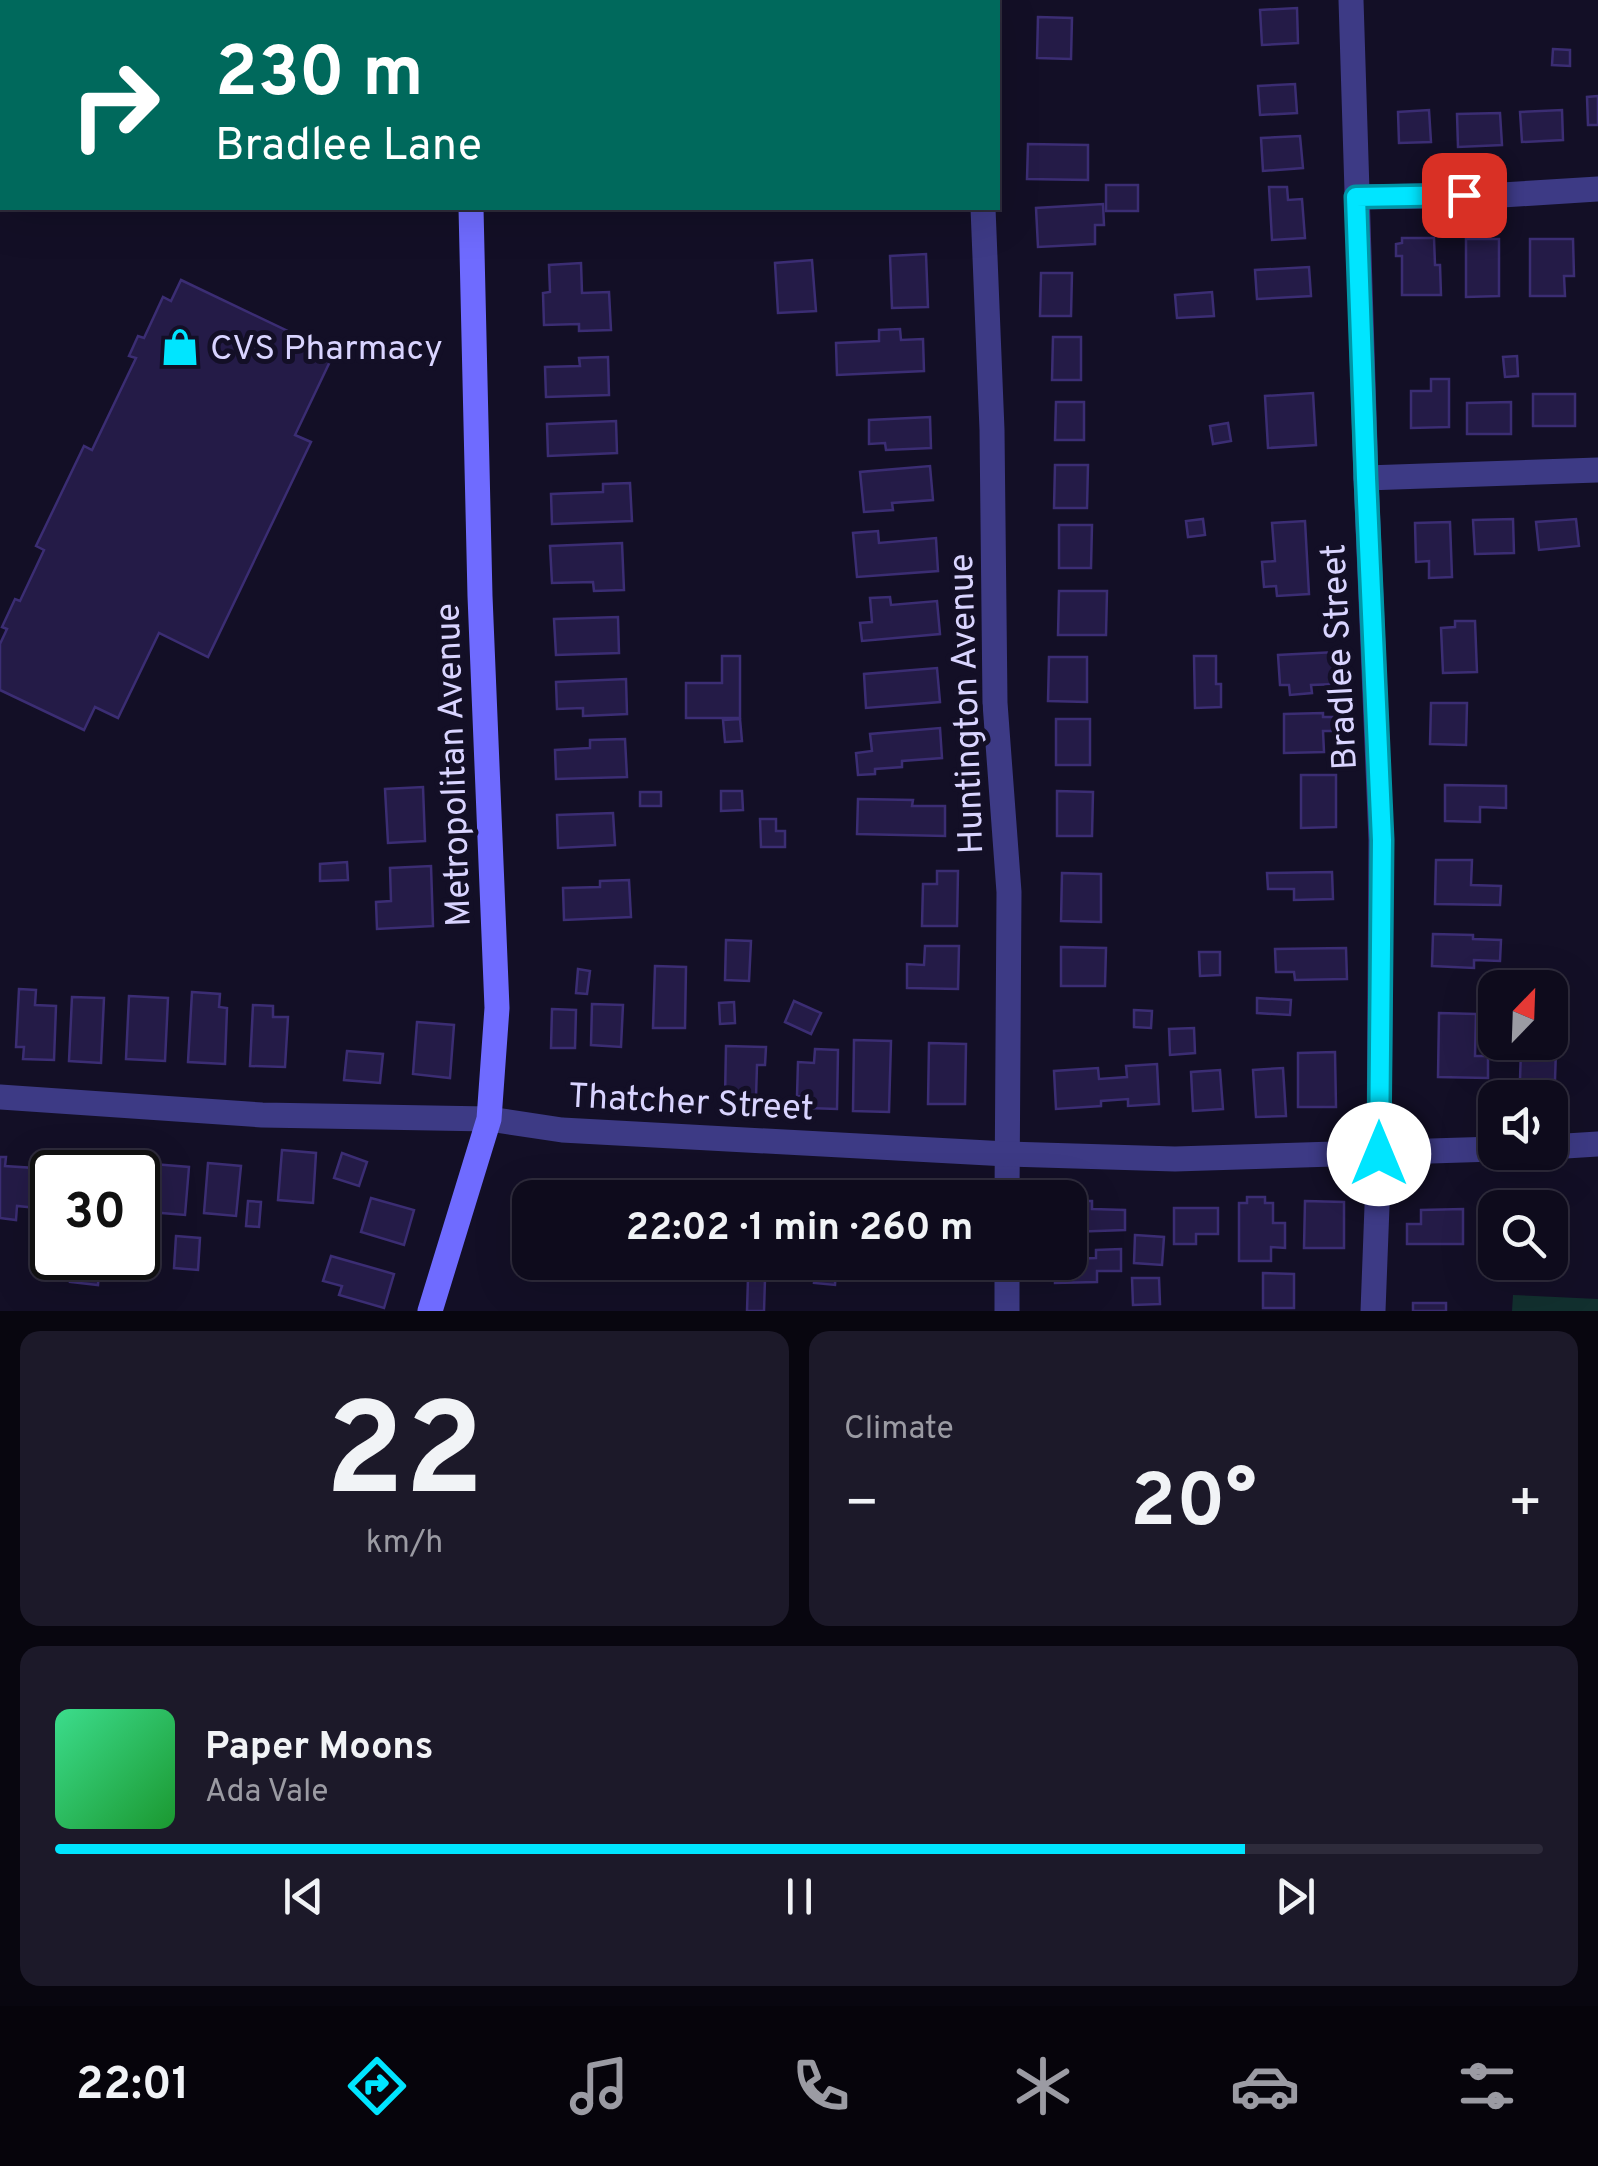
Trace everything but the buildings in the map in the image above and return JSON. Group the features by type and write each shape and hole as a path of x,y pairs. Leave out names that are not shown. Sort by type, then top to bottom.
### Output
{"street":[{"name":"Bradlee Street","path":"1351,0 1382,840 1373,1311"},
{"path":"1356,197 1598,189"},
{"name":"Metropolitan Avenue","path":"430,1311 489,1120 497,1008 480,596 472,210"},
{"name":"Huntington Avenue","path":"983,210 992,430 995,703 1008,892 1007,1180"},
{"path":"1366,478 1598,470"},
{"name":"Thatcher Street","path":"0,1097 262,1114 489,1120 562,1130 1007,1154 1176,1159 1478,1150"},
{"path":"1568,1146 1598,1144"},
{"path":"1007,1280 1007,1311"}],"green space":[{"path":"1513,1295 1598,1299 1598,1311 1512,1311"}],"place":[{"name":"CVS Pharmacy","path":"180,347"}],"route":[{"path":"1379,1154 1382,840 1356,197 1464,195"}]}
